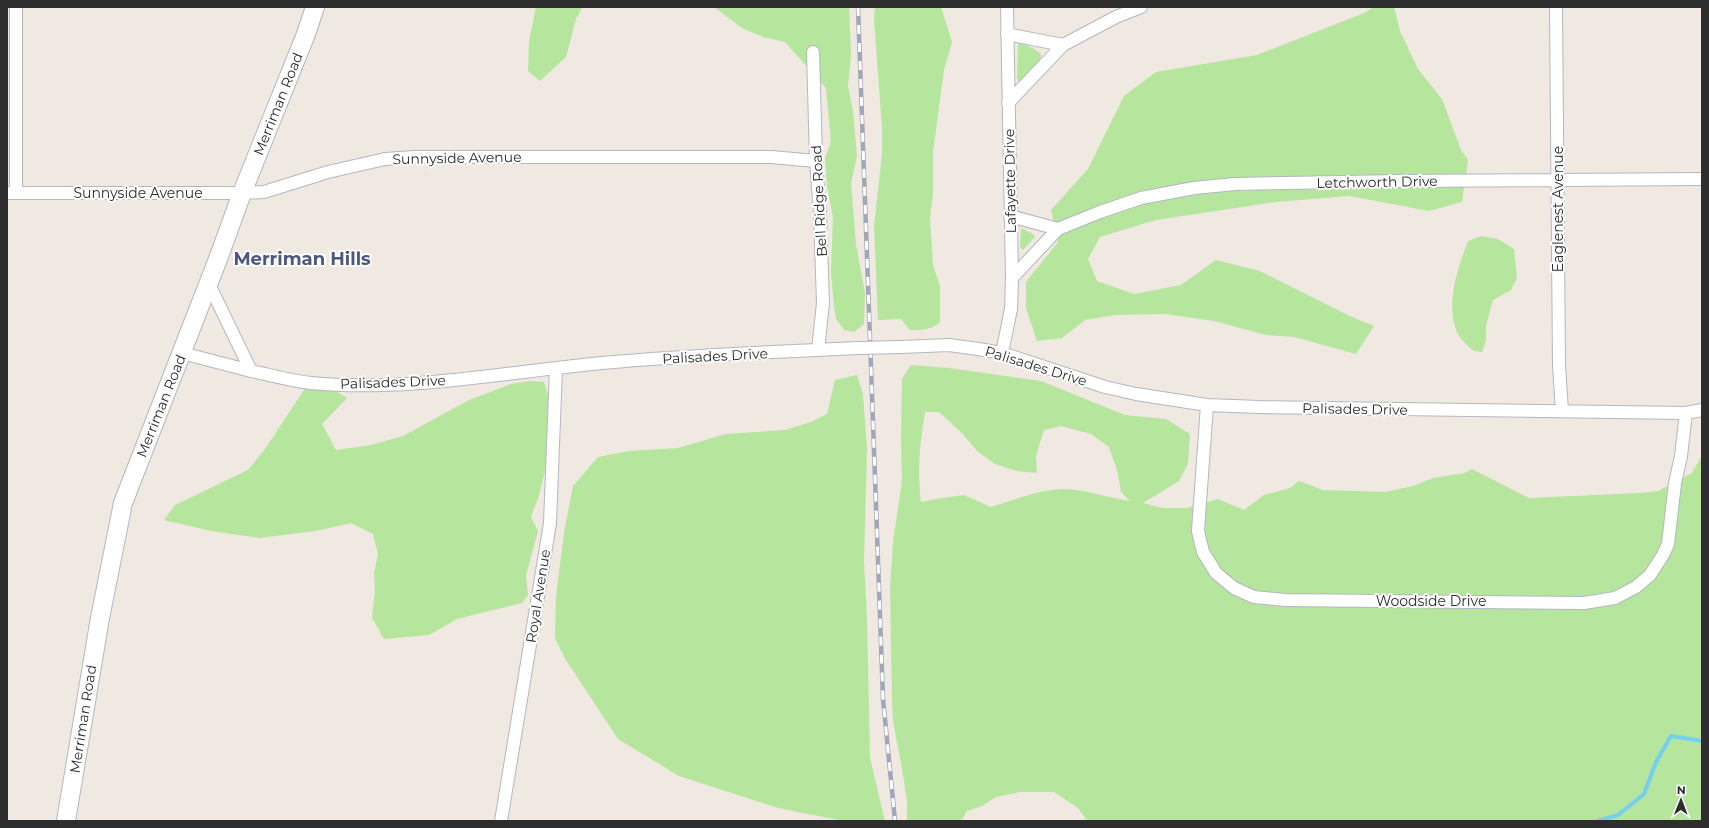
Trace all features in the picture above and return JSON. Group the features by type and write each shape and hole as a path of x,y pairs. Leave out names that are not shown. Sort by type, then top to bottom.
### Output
{"main road":[{"name":"Merriman Road","path":"66,821 100,618 123,503 209,284 242,193 306,34 314,7"}],"street":[{"path":"11,193 16,7"},
{"name":"Lafayette Drive","path":"1002,353 1010,309 1012,278 1007,7"},
{"path":"1008,103 1063,45 1116,17 1141,7"},
{"name":"Eaglenest Avenue","path":"1556,7 1559,366 1562,411"},
{"path":"1007,34 1063,45"},
{"name":"Bell Ridge Road","path":"813,52 816,162 820,214 823,303 818,350"},
{"name":"Sunnyside Avenue","path":"11,193 264,192 328,172 385,160 415,157 771,157 816,162"},
{"name":"Letchworth Drive","path":"1012,278 1058,229 1100,212 1141,198 1194,188 1256,183 1702,179"},
{"path":"1010,216 1058,229"},
{"path":"209,284 251,371"},
{"name":"Palisades Drive","path":"182,353 251,371 309,383 389,385 602,363 710,355 949,345 1002,353 1105,387 1162,400 1207,405 1259,408 1686,413 1702,410"},
{"name":"Royal Avenue","path":"501,821 550,523 556,368"},
{"name":"Woodside Drive","path":"1207,405 1198,531 1203,552 1216,573 1234,588 1254,597 1285,600 1584,602 1605,600 1626,593 1650,575 1668,544 1675,483 1681,456 1686,413"}],"green space":[{"path":"536,7 582,7 576,19 566,57 540,81 528,71 529,41"},
{"path":"714,7 849,7 851,54 848,86 853,111 857,156 851,183 856,244 865,293 864,324 854,332 844,330 836,319 834,306 831,273 833,217 827,186 825,158 831,142 826,88 785,42 763,37 742,28"},
{"path":"875,7 941,7 952,42 944,70 933,152 933,195 930,217 933,265 940,286 940,322 933,327 922,330 910,330 901,319 878,320 874,226 882,154 882,128 874,19"},
{"path":"1374,7 1394,7 1400,31 1418,69 1442,99 1461,150 1468,160 1462,202 1429,211 1349,196 1276,202 1156,220 1100,237 1088,259 1097,281 1134,294 1181,285 1216,260 1260,271 1350,316 1374,326 1356,354 1294,337 1266,335 1214,321 1165,314 1115,315 1085,320 1062,338 1037,341 1026,308 1026,282 1058,242 1051,210 1088,169 1124,96 1156,72 1257,55 1364,13"},
{"path":"1018,43 1024,44 1041,54 1039,62 1033,70 1026,78 1019,82 1017,79"},
{"path":"1021,228 1033,234 1035,237 1023,250 1020,247"},
{"path":"1481,236 1498,239 1514,249 1517,278 1511,290 1493,300 1486,326 1486,341 1482,352 1474,351 1460,337 1457,332 1452,310 1454,286 1468,241"},
{"path":"911,365 949,368 1041,381 1125,415 1166,419 1190,434 1188,464 1179,481 1143,503 1162,508 1187,508 1218,499 1244,510 1264,495 1290,488 1299,481 1323,490 1385,492 1413,486 1433,478 1464,473 1472,469 1529,498 1640,493 1658,491 1692,473 1702,455 1702,821 1087,821 1078,808 1054,792 1020,792 996,797 982,806 967,811 961,821 907,821 907,802 893,721 890,588 893,542 902,481 902,379","holes":["925,412 939,412 962,433 977,451 995,464 1017,471 1037,473 1036,456 1044,430 1061,426 1091,434 1109,447 1117,470 1121,492 1130,501 1080,490 1063,489 1035,493 991,507 964,495 921,502 919,479"]},
{"path":"857,375 863,394 867,449 864,562 867,618 870,758 885,821 844,821 778,808 679,776 618,739 564,657 555,638 556,596 564,533 573,486 598,457 629,451 678,448 726,434 785,430 811,422 827,414 835,380"},
{"path":"529,381 544,382 551,404 545,471 539,495 531,517 538,531 526,575 528,595 522,603 457,619 429,635 384,639 372,618 375,589 374,573 378,554 373,534 351,523 316,531 259,538 211,531 164,520 175,505 248,470 265,449 306,387 324,384 347,398 322,424 336,450 371,445 403,436 469,400 511,384"}],"waterway":[{"path":"1598,821 1618,815 1644,794 1656,762 1671,736 1702,741"}],"railway":[{"path":"858,7 883,699 895,821"}],"district":[{"name":"Merriman Hills","path":"302,259"}]}
